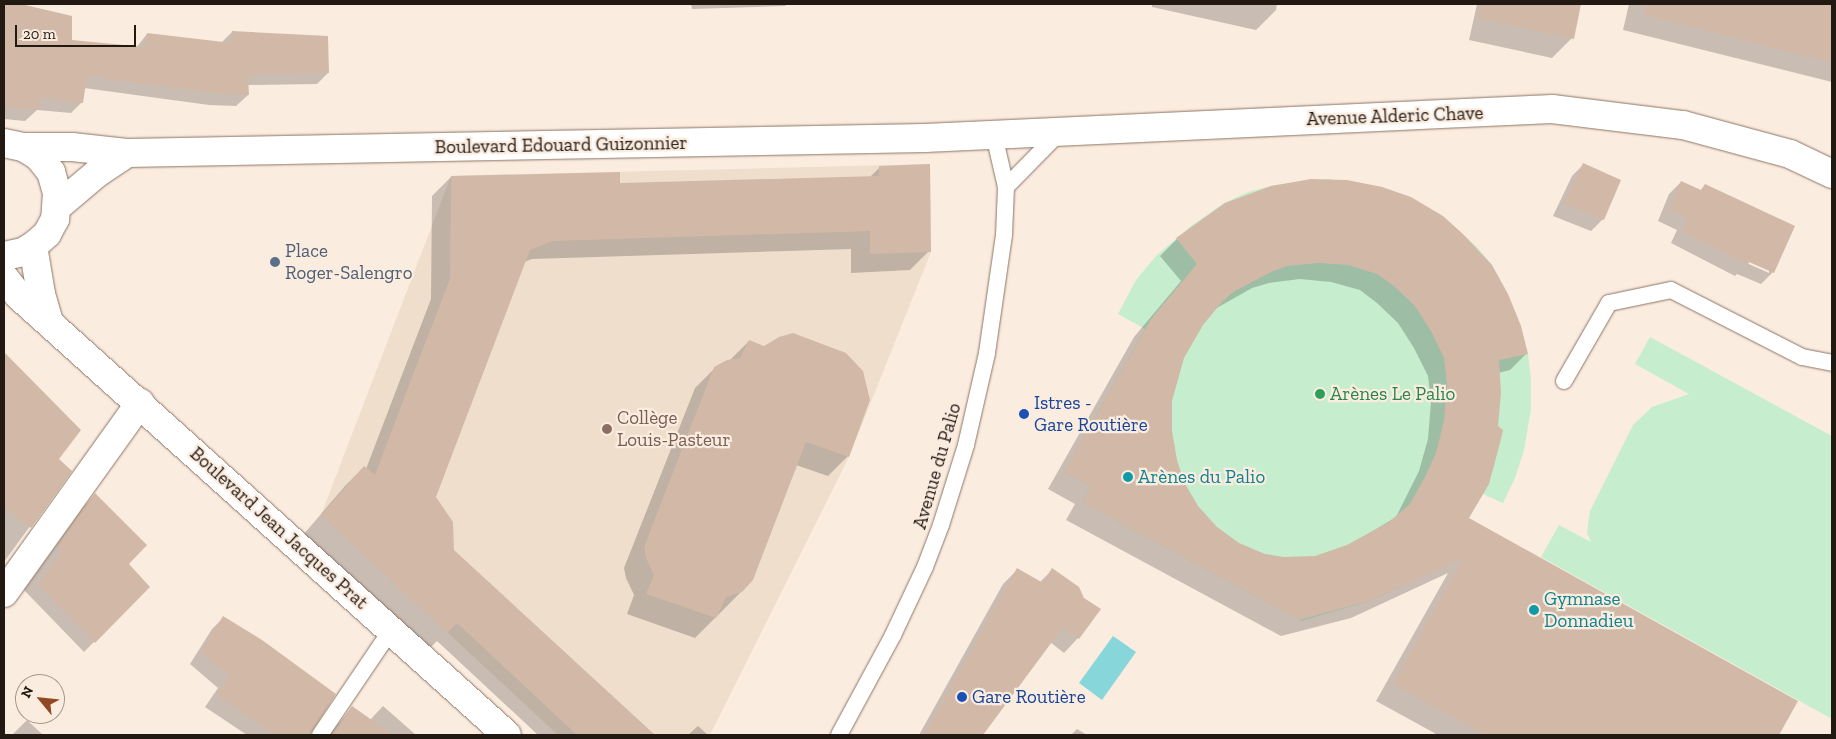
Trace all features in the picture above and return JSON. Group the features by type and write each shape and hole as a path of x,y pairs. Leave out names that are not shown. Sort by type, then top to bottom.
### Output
{"street":[{"name":"Avenue Alderic Chave","path":"994,134 1552,109 1683,125 1790,154 1832,158"},
{"name":"Boulevard Edouard Guizonnier","path":"14,145 72,147 127,153 925,138 994,134"},
{"path":"4,256 22,252 33,246 47,234 55,219 57,207 57,192 51,172 38,156 14,145"},
{"path":"57,207 96,174 127,153"},
{"name":"Avenue Alderic Chave","path":"1790,154 1832,174"},
{"path":"33,246 41,294 50,322"},
{"name":"Boulevard Jean Jacques Prat","path":"4,277 19,296 507,735"},
{"path":"4,593 140,403"}],"lane":[{"path":"1006,187 1061,131"},
{"name":"Avenue du Palio","path":"839,735 893,635 925,567 941,526 966,445 987,353 1004,235 1006,187 994,134"},
{"path":"1564,381 1609,303 1671,290 1802,357 1832,362"},
{"path":"320,735 391,630"}],"shaded area":[{"name":"Collège Louis-Pasteur","path":"930,164 931,252 849,457 710,735 558,735 321,515 451,176"}],"green space":[{"name":"Arènes Le Palio","path":"1328,179 1382,187 1438,213 1476,246 1492,265 1518,318 1528,354 1531,380 1531,409 1524,450 1515,478 1503,503 1483,494 1445,554 1400,587 1369,601 1301,621 1082,502 1091,487 1064,472 1145,329 1118,314 1136,280 1156,256 1191,226 1224,203 1248,192 1275,185"},
{"path":"1650,337 1832,436 1832,719 1541,557 1559,525 1591,542 1587,533 1590,511 1633,425 1652,407 1689,394 1635,364"}],"water":[{"path":"1113,636 1136,652 1102,700 1079,683"}],"building":[{"path":"4,4 21,4 72,16 72,40 145,47 147,33 232,43 232,31 328,36 329,73 248,75 249,95 221,94 87,76 83,103 40,98 38,110 4,107"},
{"path":"1480,4 1581,4 1574,39 1478,18"},
{"path":"1646,4 1832,4 1832,63 1645,15"},
{"path":"1583,163 1621,180 1604,220 1564,204"},
{"path":"930,164 931,252 870,254 870,231 552,241 530,250 436,497 453,522 454,550 655,735 577,735 457,623 447,633 321,515 364,466 375,475 450,279 451,176 620,172 620,183 879,176 879,166"},
{"path":"1311,179 1347,180 1382,187 1411,197 1443,216 1492,265 1508,294 1521,326 1528,354 1499,360 1501,393 1498,426 1503,430 1489,484 1469,518 1798,701 1779,735 1485,735 1393,684 1463,558 1369,601 1299,620 1082,502 1091,487 1064,472 1151,319 1197,264 1176,238 1225,203 1271,186","holes":["1318,263 1348,265 1377,274 1394,286 1415,306 1431,331 1444,358 1447,384 1444,421 1436,453 1410,504 1389,522 1347,545 1315,556 1284,557 1265,554 1239,543 1217,527 1198,506 1184,482 1177,460 1172,431 1172,401 1184,358 1203,325 1233,292 1271,272 1287,266"]},
{"path":"1681,181 1701,190 1705,184 1795,226 1774,273 1749,262 1748,265 1682,231 1688,219 1669,209"},
{"path":"793,333 846,353 863,371 870,400 849,457 806,442 753,580 742,592 726,597 716,618 646,594 654,575 646,558 644,547 714,367 727,360 740,358 749,340 764,346 779,337"},
{"path":"4,352 81,430 59,459 72,471 31,528 4,508"},
{"path":"95,493 147,545 129,564 150,587 95,643 38,585 62,551 56,547"},
{"path":"1017,568 1043,583 1052,568 1079,587 1084,598 1101,609 1079,639 1063,627 983,735 924,735"},
{"path":"223,616 262,640 336,694 310,735 275,735 216,695 229,676 201,652"},
{"path":"352,706 393,735 332,735"}],"place":[{"name":"Place Roger-Salengro","path":"275,262"},
{"name":"Arènes Le Palio","path":"1320,394"},
{"name":"Istres - Gare Routière","path":"1024,414"},
{"name":"Collège Louis-Pasteur","path":"607,429"},
{"name":"Arènes du Palio","path":"1128,477"},
{"name":"Gymnase Donnadieu","path":"1534,610"},
{"name":"Gare Routière","path":"962,697"}]}
